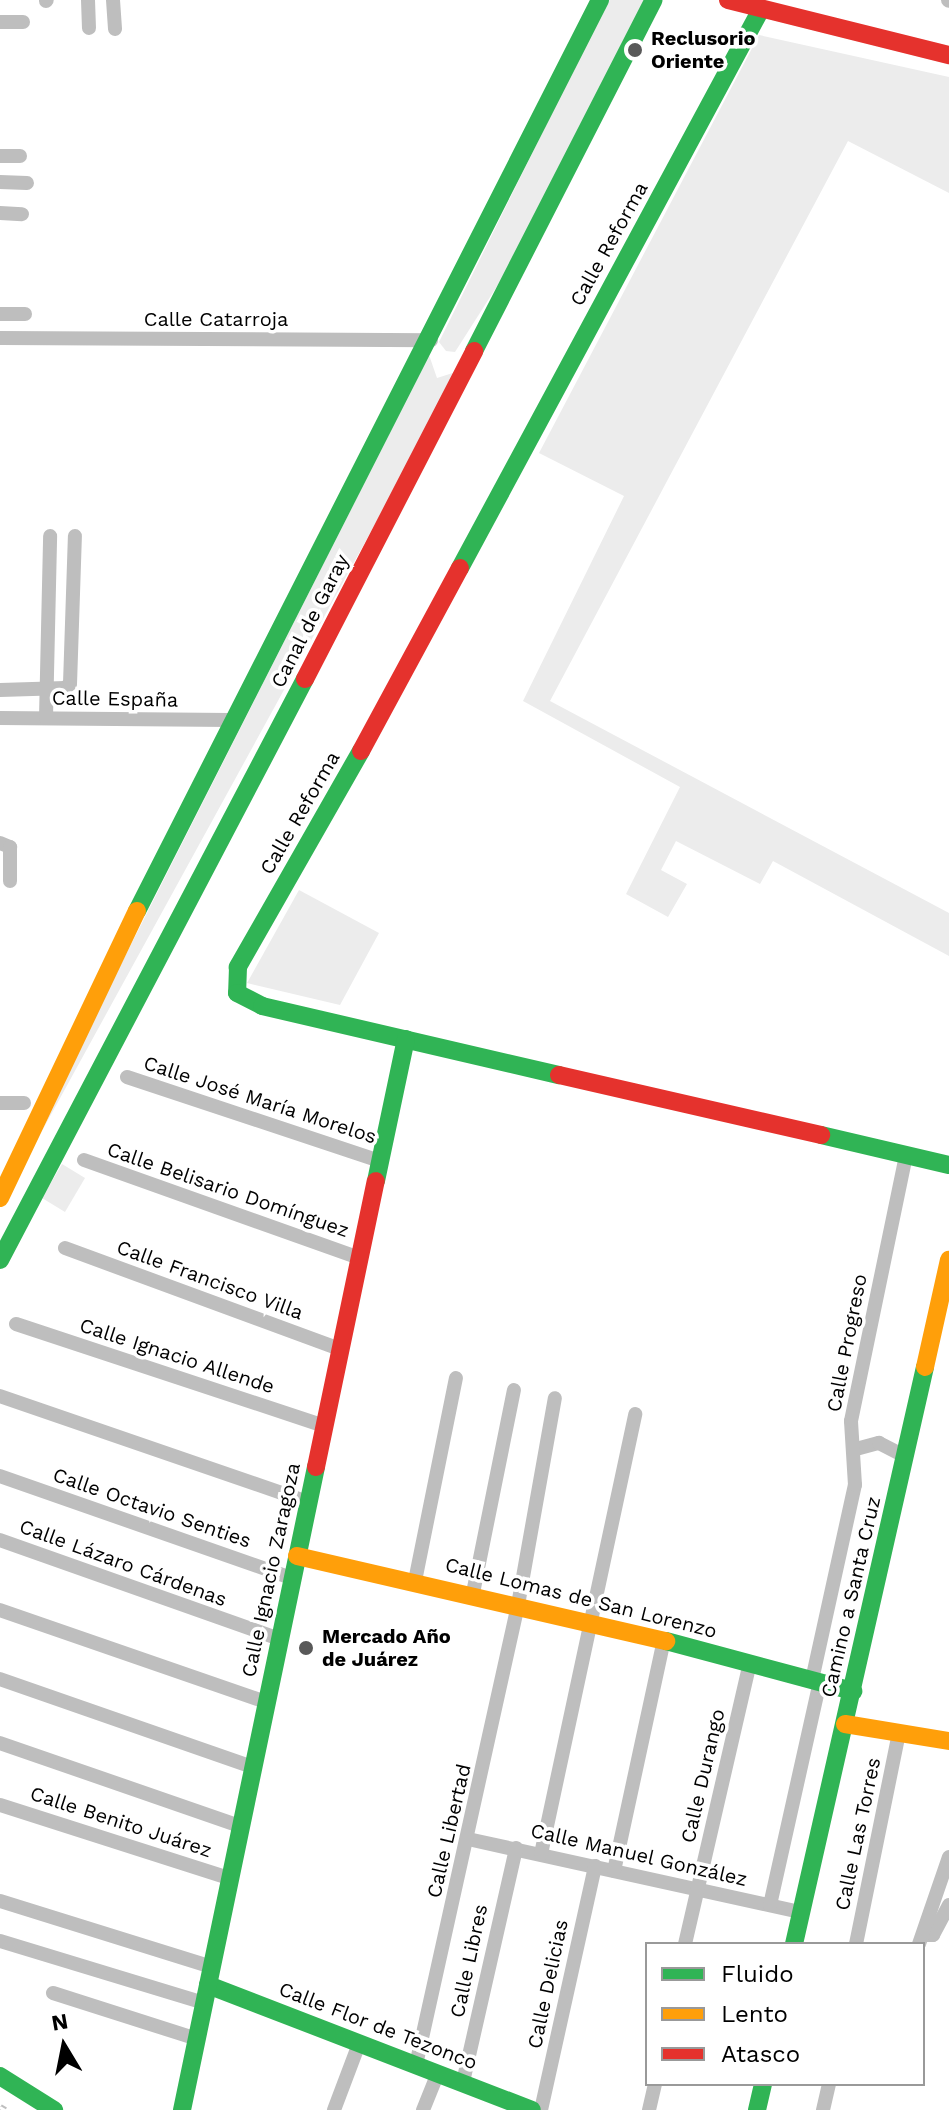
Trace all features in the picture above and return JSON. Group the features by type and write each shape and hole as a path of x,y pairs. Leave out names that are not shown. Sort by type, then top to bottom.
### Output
{"main road":[{"name":"Canal de Garay","path":"1,1195 230,720 431,340 600,0"},
{"name":"Canal de Garay","path":"0,1260 654,0"},
{"path":"728,0 760,11 949,55"},
{"name":"Calle Reforma","path":"760,11 367,741 238,967 237,993 248,1000 406,1039 949,1165"},
{"path":"431,340 433,352 444,359 455,357 468,350 495,311"},
{"name":"Calle Ignacio Zaragoza","path":"182,2110 406,1039"},
{"name":"Camino a Santa Cruz","path":"794,1942 905,1456 942,1320 949,1260"},
{"name":"Calle Lomas de San Lorenzo","path":"297,1556 473,1593 664,1639 853,1691"},
{"path":"845,1724 949,1741"},
{"name":"Calle Flor de Tezonco","path":"208,1985 532,2110"},
{"path":"0,2076 54,2110"},
{"path":"757,2110 763,2086"}],"street":[{"path":"88,0 89,28"},
{"path":"113,0 115,29"},
{"path":"0,22 23,22"},
{"path":"0,156 20,156"},
{"path":"0,182 27,183"},
{"path":"0,213 22,214"},
{"path":"0,314 25,314"},
{"name":"Calle Catarroja","path":"0,338 431,340"},
{"path":"46,718 50,536"},
{"path":"0,690 45,689 70,684 75,536"},
{"name":"Calle España","path":"0,718 230,720"},
{"path":"0,843 10,847 10,881"},
{"name":"Calle José María Morelos","path":"127,1077 379,1161"},
{"path":"0,1103 24,1103"},
{"name":"Calle Progreso","path":"770,1905 855,1485 856,1449 851,1421 906,1156"},
{"name":"Calle Belisario Domínguez","path":"84,1160 359,1258"},
{"name":"Calle Francisco Villa","path":"65,1248 340,1349"},
{"name":"Calle Ignacio Allende","path":"16,1324 324,1426"},
{"path":"415,1581 456,1378"},
{"path":"473,1593 514,1390"},
{"path":"0,1396 307,1502"},
{"name":"Calle Libertad","path":"416,2065 518,1605 555,1398"},
{"path":"541,1854 635,1414"},
{"path":"856,1449 879,1443 905,1456"},
{"name":"Calle Octavio Senties","path":"0,1476 292,1578"},
{"name":"Calle Lázaro Cárdenas","path":"0,1540 279,1639"},
{"path":"0,1610 266,1702"},
{"path":"614,1871 664,1639"},
{"name":"Calle Durango","path":"685,1942 750,1663"},
{"path":"0,1679 252,1767"},
{"name":"Calle Las Torres","path":"856,1942 899,1733"},
{"path":"0,1743 240,1826"},
{"name":"Calle Benito Juárez","path":"0,1805 229,1878"},
{"name":"Calle Manuel González","path":"468,1839 801,1912"},
{"name":"Calle Libres","path":"463,2082 516,1848"},
{"path":"922,1939 949,1857"},
{"name":"Calle Delicias","path":"541,2110 595,1866"},
{"path":"0,1901 208,1985"},
{"path":"922,1939 933,1935 949,1905"},
{"path":"0,1941 208,1985"},
{"path":"53,1993 197,2039"},
{"path":"334,2110 359,2044"},
{"path":"423,2110 438,2073"},
{"path":"649,2110 655,2086"}],"shaded area":[{"path":"608,0 644,0 515,258 455,352 446,351 439,342"},
{"path":"759,35 949,77 949,193 848,141 550,701 949,913 949,956 773,861 760,884 676,841 661,870 687,884 668,917 626,894 680,787 523,701 624,496 539,453"},
{"path":"429,355 437,378 459,371 42,1131 103,1000"},
{"path":"299,890 379,933 340,1005 247,983"},
{"path":"62,1164 85,1178 65,1212 42,1198"}],"railway":[{"path":"0,2107 5,2110"}],"traffic: fast":[{"path":"137,911 600,0"},
{"path":"474,351 654,0"},
{"path":"460,568 760,11"},
{"path":"0,1260 305,679"},
{"path":"361,751 238,967 237,993 262,1006 559,1075"},
{"path":"376,1181 406,1039"},
{"path":"821,1135 949,1165"},
{"path":"794,1942 925,1367"},
{"path":"182,2110 316,1467"},
{"path":"666,1641 853,1691"},
{"path":"208,1985 532,2110"},
{"path":"0,2076 54,2110"},
{"path":"757,2110 763,2086"}],"traffic: slow":[{"path":"0,1198 137,911"},
{"path":"925,1367 949,1260"},
{"path":"297,1556 666,1641"},
{"path":"845,1724 949,1741"}],"traffic: jam":[{"path":"728,0 949,55"},
{"path":"305,679 474,351"},
{"path":"361,751 460,568"},
{"path":"559,1075 821,1135"},
{"path":"316,1467 376,1181"}],"place":[{"name":"Reclusorio Oriente","path":"635,50"},
{"name":"Mercado Año de Juárez","path":"306,1648"}]}
